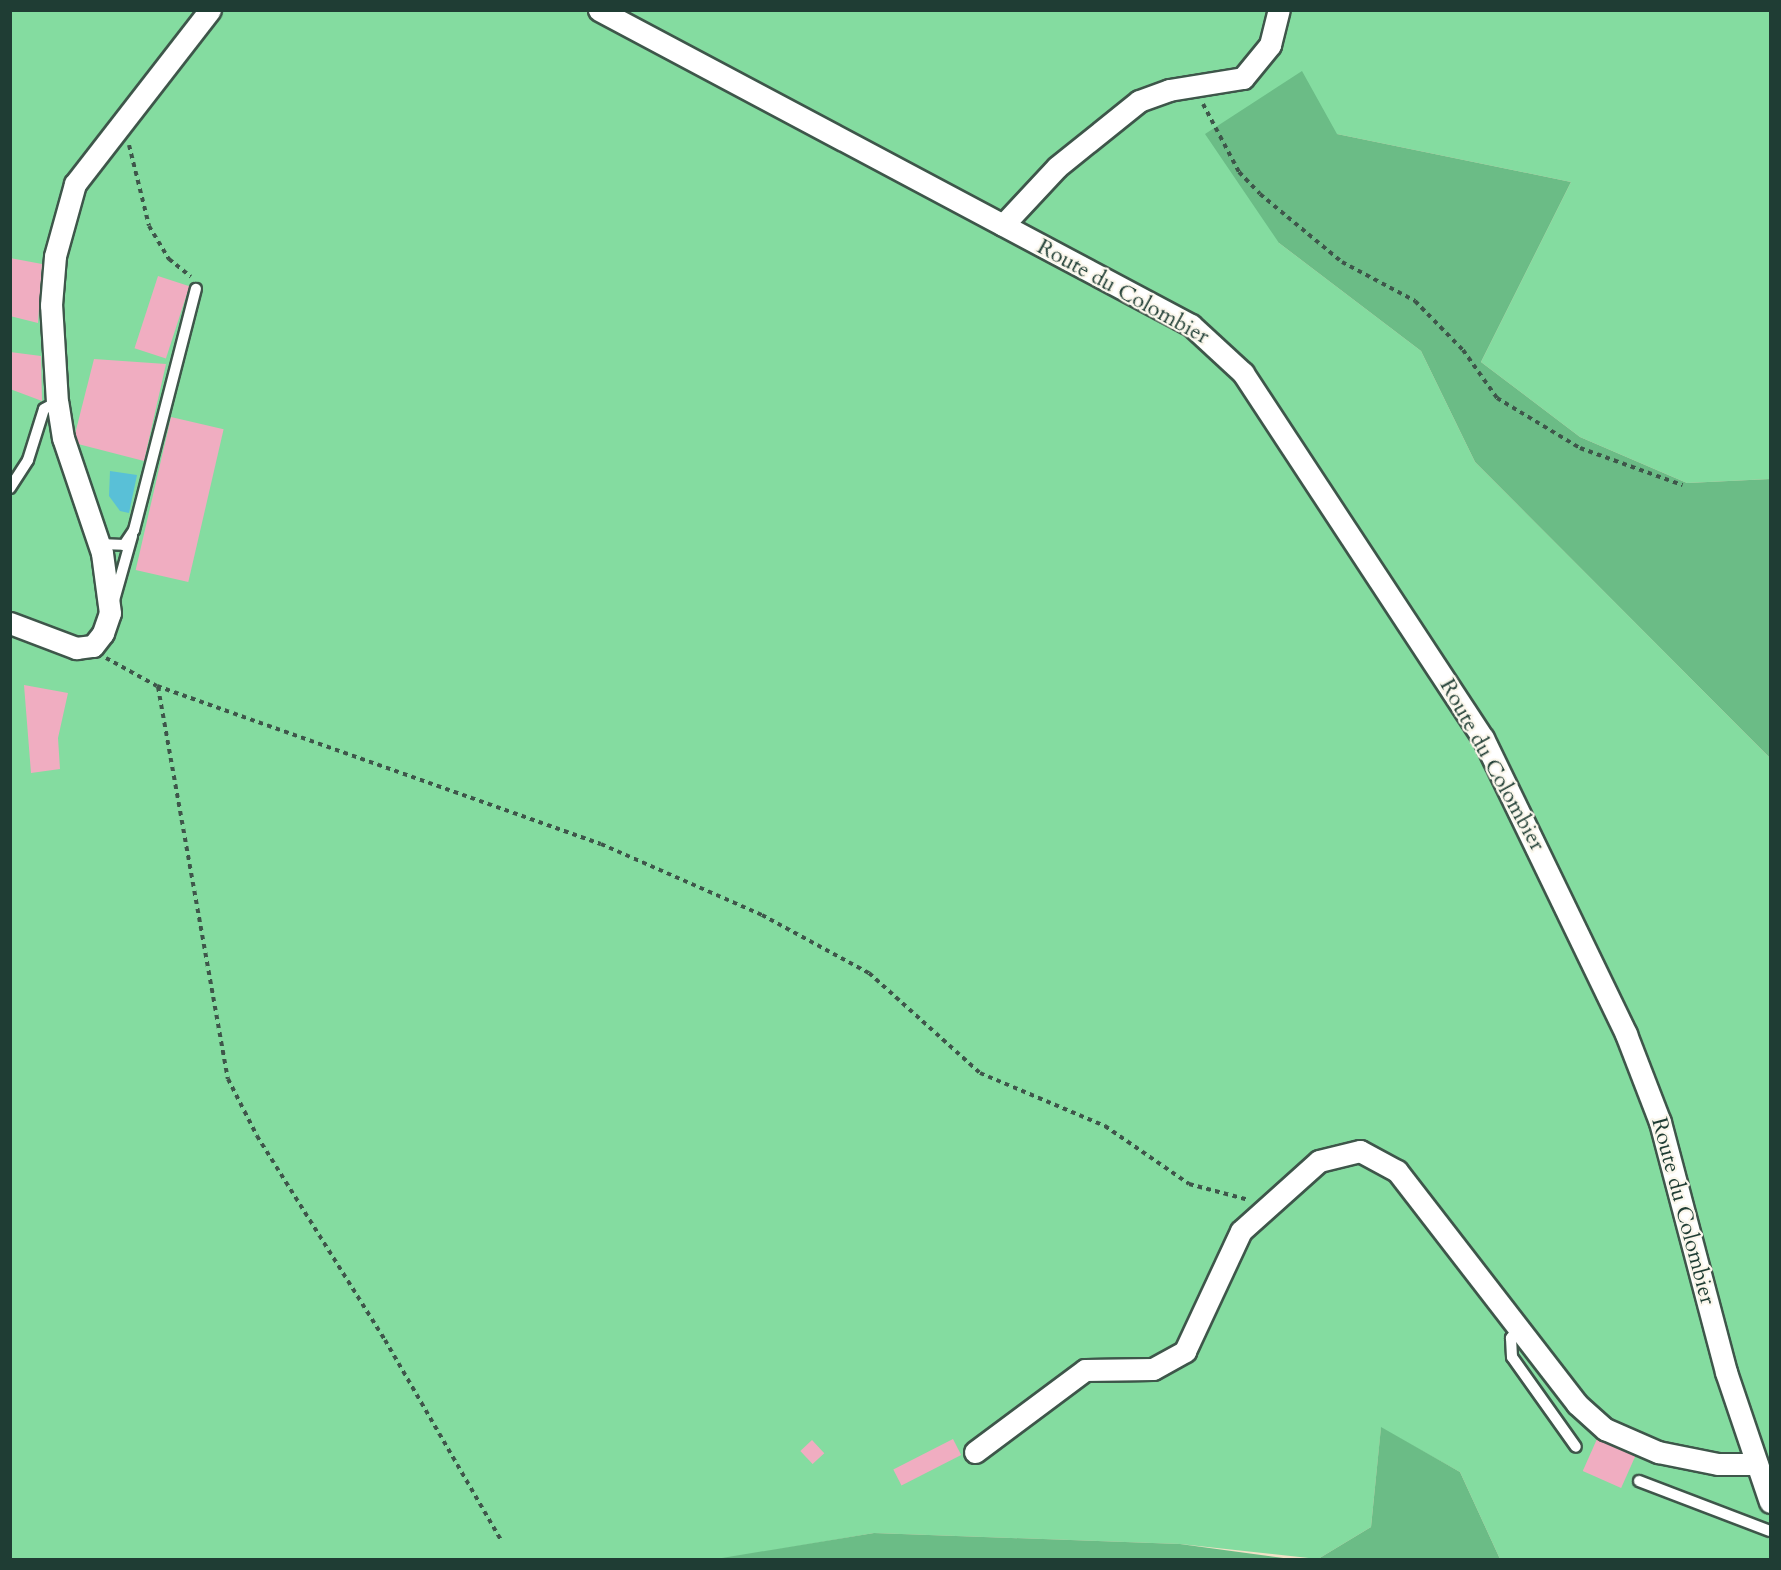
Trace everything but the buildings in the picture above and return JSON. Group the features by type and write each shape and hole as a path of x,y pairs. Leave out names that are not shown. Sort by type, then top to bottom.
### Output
{"street":[{"path":"10,623 58,645 93,646 110,613 99,544 63,438 57,402 51,305 62,215 75,184 210,10"},
{"name":"Route du Colombier","path":"599,10 1191,325 1222,348 1266,405 1471,718 1568,910 1660,1122 1726,1372 1770,1502"},
{"path":"1003,225 1049,174 1112,120 1139,101 1199,85 1243,78 1256,66 1270,45 1279,10"},
{"path":"975,1452 1084,1370 1153,1369 1185,1351 1241,1231 1267,1202 1319,1161 1341,1152 1377,1155 1397,1171 1577,1404 1628,1443 1718,1464 1756,1464"}],"lane":[{"path":"110,613 134,530 196,289"},
{"path":"10,488 28,460 44,409 57,402"},
{"path":"99,544 124,545 134,530"},
{"path":"1519,1328 1511,1338 1512,1357 1576,1447"},
{"path":"1639,1481 1770,1531"}],"path":[{"path":"1199,85 1208,122 1239,172 1342,262 1414,301 1463,350 1497,398 1580,448 1682,485"},
{"path":"118,128 128,143 156,240 193,278 196,289"},
{"path":"93,646 158,686 601,844 762,915 869,973 980,1072 1105,1126 1190,1184 1267,1202"},
{"path":"158,686 228,1078 257,1137 386,1340 502,1542"}],"green space":[{"path":"11,11 1770,11 1770,479 1687,483 1580,437 1481,362 1571,182 1337,134 1279,243 1421,351 1475,462 1770,758 1770,1559 1500,1559 1460,1472 1381,1428 1371,1527 1318,1559 1180,1544 874,1533 716,1560 11,1560"},
{"path":"1302,71 1337,134 1571,182 1481,362 1580,437 1687,483 1770,479 1770,758 1475,462 1421,351 1279,243 1205,134"},
{"path":"1381,1427 1460,1472 1500,1559 1318,1559 1371,1527"},
{"path":"874,1533 1180,1544 1291,1559 716,1559"}],"water":[{"path":"110,471 137,475 129,513 120,511 109,496"}]}
